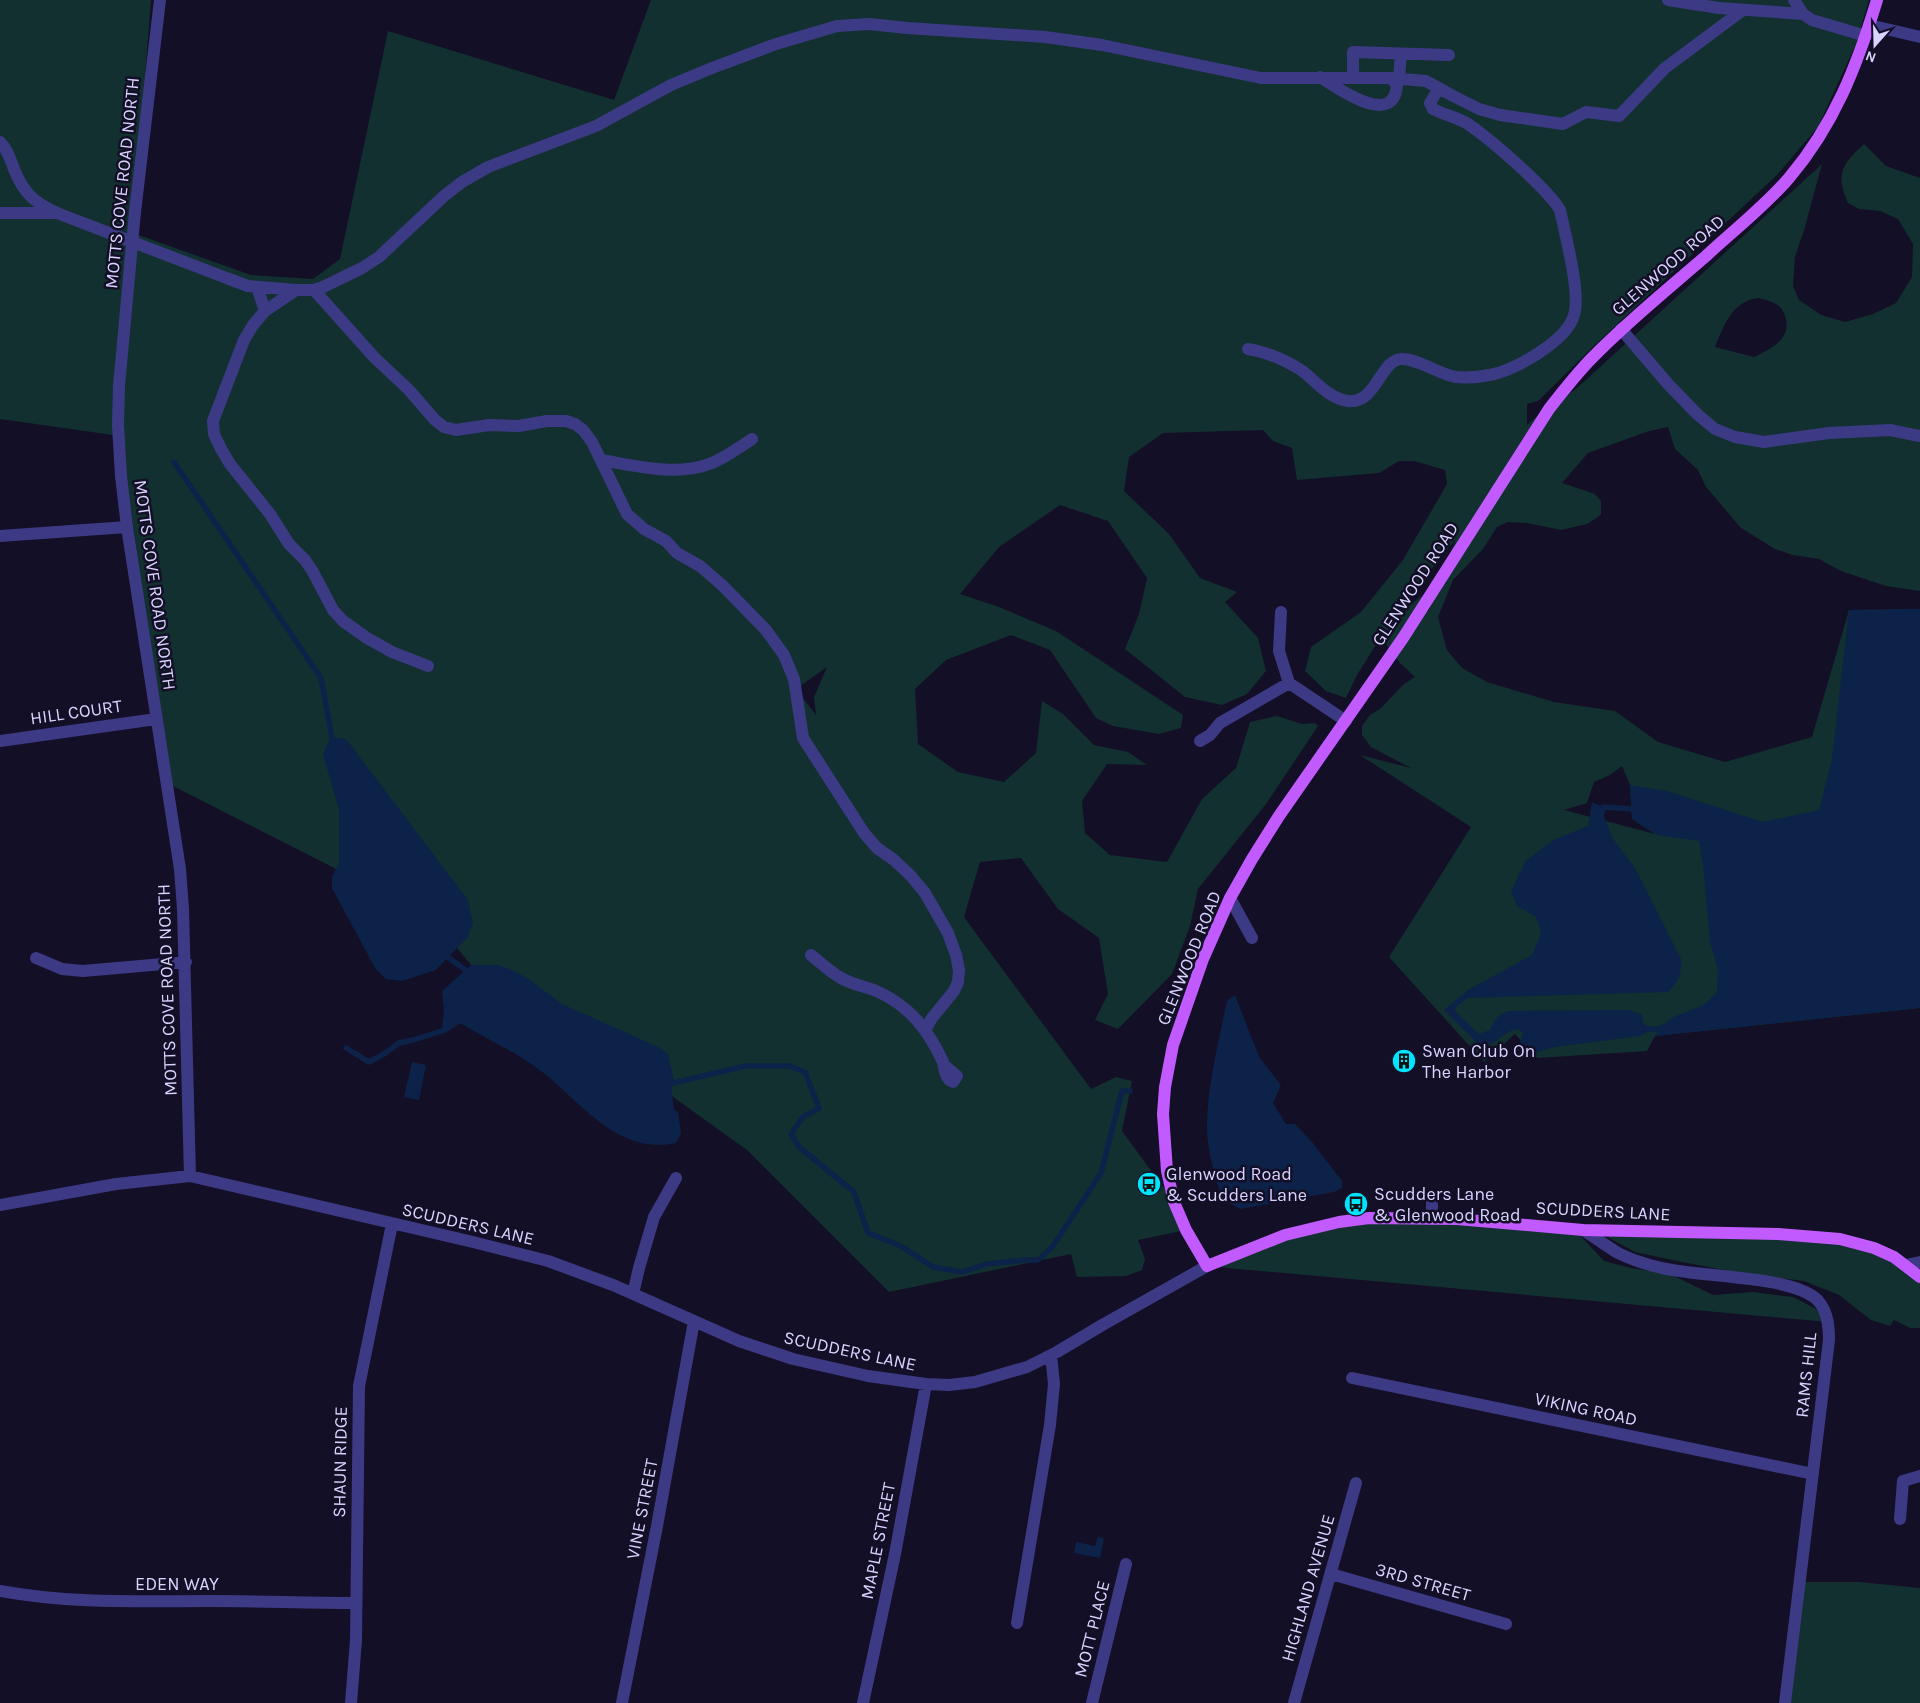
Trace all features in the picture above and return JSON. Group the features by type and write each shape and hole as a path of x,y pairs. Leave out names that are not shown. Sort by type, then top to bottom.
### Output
{"main road":[{"name":"GLENWOOD ROAD","path":"1207,1266 1186,1230 1174,1202 1166,1171 1163,1114 1165,1087 1173,1046 1203,959 1230,898 1280,816 1403,638 1549,409 1592,358 1621,330 1744,222 1789,179 1827,126 1844,93 1868,31 1877,0"},
{"name":"SCUDDERS LANE","path":"1207,1266 1285,1234 1339,1222 1368,1218 1457,1219 1583,1230 1778,1234 1840,1239 1874,1248 1906,1265 1920,1277"}],"street":[{"name":"MOTTS COVE ROAD NORTH","path":"160,0 135,212 119,386 118,425 127,527 180,869 186,962 190,1176"},
{"path":"1668,0 1719,8 1740,5 1803,14"},
{"path":"1794,0 1803,14 1812,20 1868,31 1920,38"},
{"path":"0,142 10,155 22,186 31,198 57,213 229,279 257,287 314,290 331,284 379,257 444,196 462,182 488,167 596,126 671,85 712,68 776,44 837,26 869,24 1046,36 1102,44 1261,78 1353,76 1426,81 1480,108 1500,115 1563,124 1586,112 1619,116 1665,68 1740,5"},
{"path":"1353,76 1353,52 1449,55"},
{"path":"1320,77 1358,101 1386,104 1394,98 1397,85 1395,78 1401,54"},
{"path":"1248,349 1261,351 1287,362 1340,399 1357,401 1369,393 1391,364 1398,360 1413,361 1446,375 1457,377 1491,375 1512,368 1529,358 1560,337 1570,325 1574,315 1576,292 1560,210 1556,202 1520,168 1468,124 1432,108 1430,103 1439,88"},
{"path":"0,213 57,213"},
{"path":"257,287 265,311"},
{"path":"296,290 265,311 252,325 215,412 213,421 214,434 220,449 230,464 270,514 289,544 313,572 324,596 338,615 367,638 392,652 428,666"},
{"path":"314,290 374,357 410,390 435,420 444,427 456,430 489,425 519,426 547,421 566,421 584,430 601,460 618,498 631,519 644,530 666,541 677,553 700,566 722,585 766,630 784,655 794,679 803,738 864,833 876,848 894,860 911,876 935,910 956,955 959,970 958,982 954,991 932,1018 925,1030"},
{"path":"1621,330 1697,414 1715,429 1735,437 1764,442 1829,434 1890,430 1920,436"},
{"path":"601,460 632,466 664,469 691,468 712,463 752,439"},
{"path":"0,536 127,527"},
{"path":"1281,612 1278,651 1289,683 1346,720"},
{"path":"1200,741 1220,723 1289,683"},
{"name":"HILL COURT","path":"0,741 156,718"},
{"path":"1230,898 1252,938"},
{"path":"811,955 841,978 892,998 918,1020 937,1049 944,1065"},
{"path":"36,958 56,967 82,971 186,962"},
{"name":"SCUDDERS LANE","path":"0,1205 116,1184 190,1176 548,1261 633,1294 739,1341 793,1359 868,1376 926,1384 949,1385 975,1382 1027,1367 1207,1266"},
{"path":"633,1294 654,1217 676,1178"},
{"path":"1432,1198 1432,1219"},
{"name":"SHAUN RIDGE","path":"351,1703 356,1640 359,1386 392,1224"},
{"name":"RAMS HILL","path":"1583,1230 1619,1254 1659,1268 1790,1285 1811,1295 1820,1302 1828,1322 1829,1340 1785,1703"},
{"path":"1906,1265 1920,1262"},
{"name":"VINE STREET","path":"622,1703 659,1516 694,1321"},
{"path":"1017,1623 1050,1425 1054,1384 1051,1355"},
{"name":"VIKING ROAD","path":"1352,1378 1813,1474"},
{"name":"MAPLE STREET","path":"863,1703 895,1554 926,1384"},
{"path":"1900,1519 1903,1481 1920,1476"},
{"name":"HIGHLAND AVENUE","path":"1294,1703 1356,1482"},
{"name":"MOTT PLACE","path":"1092,1703 1126,1564"},
{"name":"3RD STREET","path":"1331,1574 1506,1624"},
{"name":"EDEN WAY","path":"0,1591 62,1600 355,1603"}],"green space":[{"path":"0,0 151,0 133,233 251,275 313,279 340,259 388,31 614,100 651,0 1869,0 1856,44 1818,127 1777,175 1596,344 1538,401 1527,404 1527,425 1542,412 1576,389 1822,164 1795,257 1793,286 1799,300 1821,315 1845,322 1873,314 1896,303 1912,277 1913,244 1898,219 1880,211 1859,209 1848,203 1842,184 1843,170 1846,164 1864,144 1886,166 1920,178 1920,591 1886,586 1841,571 1819,559 1793,555 1775,549 1741,528 1706,487 1698,470 1675,449 1668,427 1649,431 1588,453 1562,483 1595,494 1601,501 1601,514 1587,524 1561,530 1527,523 1508,522 1497,527 1483,549 1453,580 1438,617 1447,650 1462,668 1487,682 1554,702 1615,711 1658,742 1725,762 1812,737 1849,610 1920,609 1920,1008 1655,1036 1647,1051 1537,1058 1515,1034 1484,1062 1389,957 1471,827 1360,755 1411,768 1371,747 1362,735 1362,726 1370,715 1380,709 1404,684 1415,677 1400,663 1386,644 1384,632 1357,675 1346,698 1326,691 1305,671 1311,647 1361,612 1403,560 1447,484 1445,470 1414,461 1399,461 1379,473 1297,480 1292,448 1273,441 1263,430 1163,433 1129,457 1124,491 1169,534 1200,578 1237,592 1225,602 1258,638 1266,671 1247,694 1222,705 1185,697 1125,649 1139,614 1147,578 1108,521 1060,505 999,547 960,594 999,607 1056,631 1183,715 1181,728 1159,734 1113,726 1096,718 1050,650 1011,635 946,660 915,689 918,744 958,772 1004,782 1036,753 1042,701 1063,714 1094,745 1128,752 1147,765 1107,764 1082,801 1085,833 1110,855 1167,862 1202,799 1236,768 1250,722 1277,716 1302,724 1315,723 1318,726 1266,804 1198,889 1190,926 1172,974 1118,1029 1095,1020 1108,994 1099,938 1058,909 1021,858 980,862 964,917 1091,1089 1116,1077 1132,1081 1122,1131 1174,1202 1186,1230 1138,1240 1145,1259 1142,1270 1126,1276 1077,1277 1071,1254 889,1292 747,1150 489,965 471,965 457,948 460,944 403,903 171,785 120,436 0,419","holes":["1759,298 1773,302 1780,307 1786,322 1786,330 1783,337 1774,346 1754,357 1715,347 1730,315 1742,304","1456,539 1428,612 1421,596 1391,621 1412,589 1430,571","827,667 814,697 816,715 796,689","1622,766 1630,785 1632,819 1655,834 1564,810 1587,803 1594,782 1610,775"]},
{"path":"1369,1218 1856,1242 1920,1277 1920,1328 1910,1328 1894,1320 1890,1326 1871,1320 1839,1295 1804,1281 1740,1273 1635,1252 1598,1232 1576,1231 1604,1261 1631,1268 1670,1274 1713,1295 1753,1292 1793,1297 1816,1309 1828,1322 1227,1268 1211,1265 1285,1235"},
{"path":"1800,1582 1859,1582 1920,1588 1920,1703 1785,1703"}],"water":[{"path":"1920,609 1920,1008 1655,1036 1665,1023 1671,1019 1709,1001 1717,992 1718,970 1710,942 1699,841 1657,835 1632,819 1630,785 1667,791 1763,822 1819,810 1832,759 1849,610"},
{"path":"331,737 346,739 468,900 473,923 468,937 436,970 402,981 386,979 375,968 332,888 332,876 339,864 339,810 323,754"},
{"path":"1592,802 1600,806 1613,839 1635,868 1682,961 1679,979 1668,992 1467,998 1466,991 1532,955 1541,933 1536,917 1517,906 1511,891 1525,862 1553,840 1588,826"},
{"path":"471,965 497,965 510,969 527,978 562,1004 658,1047 668,1054 675,1086 671,1086 674,1110 678,1112 681,1134 676,1143 655,1145 635,1141 617,1133 600,1122 553,1081 519,1056 462,1024 455,1023 445,1030 442,1028 444,1011 442,991"},
{"path":"1235,995 1259,1057 1281,1085 1273,1103 1286,1124 1295,1124 1312,1142 1342,1181 1342,1188 1334,1192 1240,1209 1222,1199 1208,1142 1207,1123 1214,1061 1227,1001"},
{"path":"1456,1000 1458,1002 1455,1011 1479,1034 1490,1030 1496,1018 1508,1011 1630,1010 1642,1015 1643,1023 1649,1027 1646,1033 1639,1036 1555,1047 1530,1054 1520,1042 1523,1033 1518,1029 1512,1030 1483,1049 1444,1010"},
{"path":"412,1062 426,1065 419,1100 404,1097"},
{"path":"1098,1537 1104,1538 1100,1558 1074,1553 1076,1542 1095,1546"}],"waterway":[{"path":"174,462 321,678 333,744"},
{"path":"1601,818 1603,807 1631,809"},
{"path":"443,954 470,973"},
{"path":"1452,1007 1473,992"},
{"path":"346,1048 369,1062 399,1043 445,1030 460,1020"},
{"path":"1642,1029 1659,1029 1664,1027"},
{"path":"669,1084 745,1066 789,1066 805,1072 819,1108 803,1117 791,1134 799,1147 854,1192 868,1233 901,1246 933,1267 962,1272 987,1264 1038,1260 1053,1246 1101,1173 1122,1091 1130,1091"}],"place":[{"name":"Swan Club On The Harbor","path":"1404,1061"},
{"name":"Glenwood Road & Scudders Lane","path":"1149,1184"},
{"name":"Scudders Lane & Glenwood Road","path":"1356,1204"}]}
